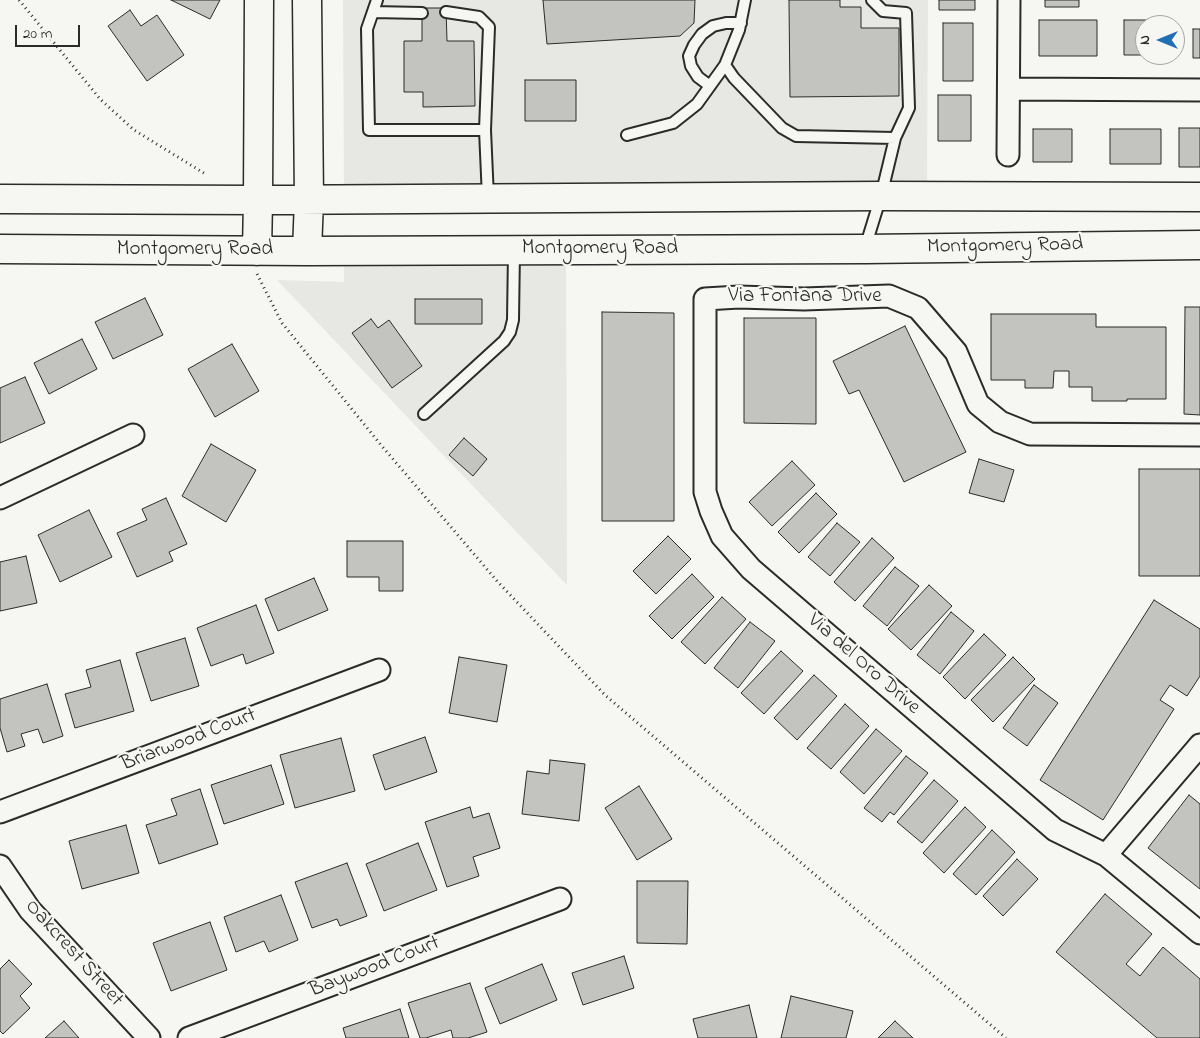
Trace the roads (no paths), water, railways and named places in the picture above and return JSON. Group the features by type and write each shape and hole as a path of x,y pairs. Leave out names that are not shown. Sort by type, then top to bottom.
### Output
{"main road":[{"path":"257,262 259,0"},
{"path":"307,0 309,200 307,251"},
{"path":"0,199 309,200 1200,196"},
{"name":"Montgomery Road","path":"0,250 257,262 307,251 865,249 1200,245"}],"street":[{"path":"1008,155 1009,0"},
{"path":"1009,89 1200,90"},
{"name":"Via Fontana Drive","path":"705,299 739,297 804,299 888,296 918,308 956,352 978,404 1000,422 1030,434 1200,435"},
{"name":"Via del Oro Drive","path":"705,299 705,492 722,536 751,569 1055,830 1106,855 1200,933"},
{"path":"0,498 133,435"},
{"name":"Briarwood Court","path":"0,812 378,670"},
{"path":"1106,855 1200,745"},
{"name":"Oakcrest Street","path":"0,866 30,910 149,1038"},
{"name":"Baywood Court","path":"189,1038 560,899"}],"lane":[{"path":"377,0 367,29 369,130 485,130"},
{"path":"627,135 673,123 697,104 725,65 739,30 745,0"},
{"path":"865,249 881,196 895,138 909,108 906,13 883,11 872,0"},
{"path":"373,12 422,13"},
{"path":"446,12 479,17 489,27 485,130 488,199"},
{"path":"710,86 698,77 691,66 689,56 694,45 702,34 713,26 726,23 741,23"},
{"path":"725,65 734,78 782,128 796,136 895,138"},
{"path":"424,414 504,341 510,332 513,320 514,250"}]}
